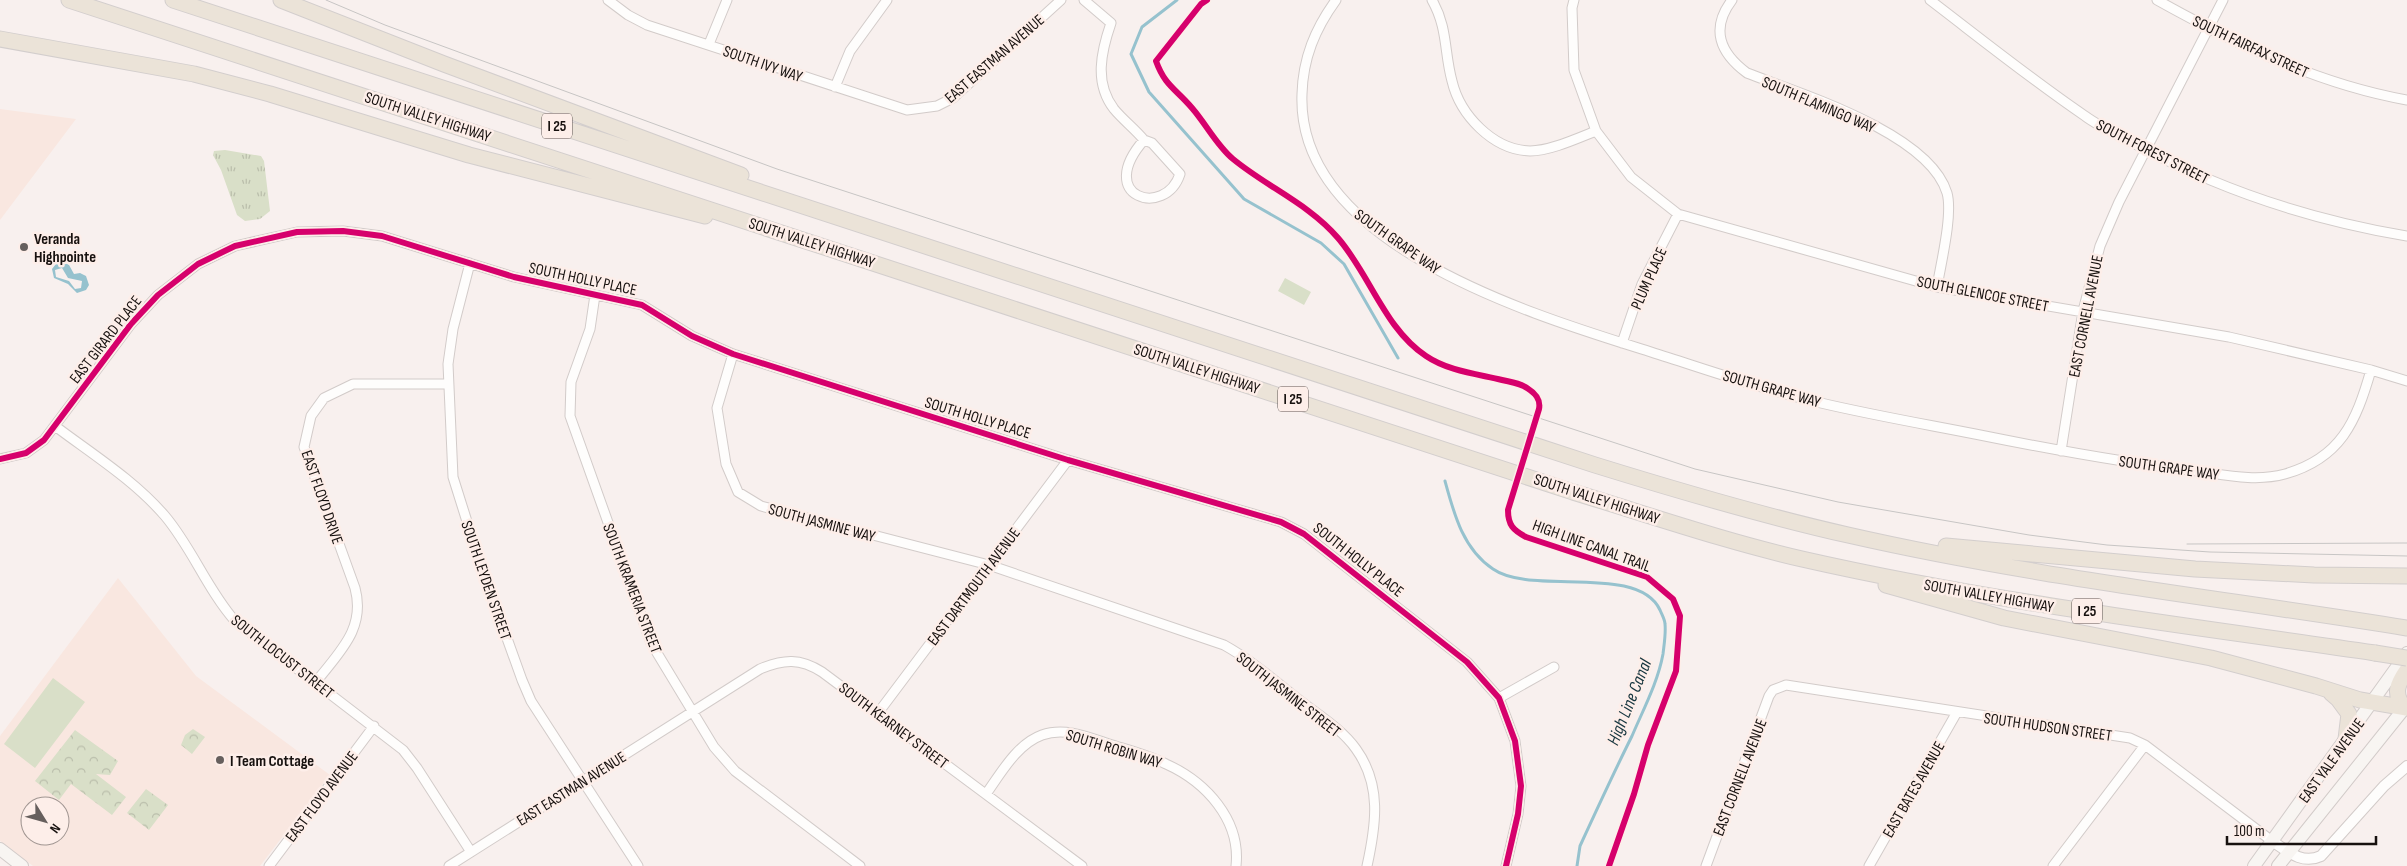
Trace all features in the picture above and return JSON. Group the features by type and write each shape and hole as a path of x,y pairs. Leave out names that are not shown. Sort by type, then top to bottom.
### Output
{"highway":[{"name":"SOUTH VALLEY HIGHWAY","path":"69,0 1573,492 1747,544 1901,580 2040,604 2407,658"},
{"name":"SOUTH VALLEY HIGHWAY","path":"173,0 1697,497 1850,536 2068,576 2400,627"},
{"path":"281,0 444,64 941,250"},
{"path":"0,39 194,74 270,94 479,157 671,208 787,234"},
{"path":"1850,536 2195,570 2314,575 2407,576"},
{"path":"1801,558 1968,610 2211,658 2373,702 2406,704"},
{"path":"2406,704 2399,700 2397,690 2407,670"},
{"path":"2316,686 2338,698 2346,706 2349,714 2346,739"}],"main road":[{"name":"EAST YALE AVENUE","path":"2254,866 2407,653"},
{"name":"EAST YALE AVENUE","path":"2278,866 2406,704"},
{"path":"0,849 22,866"}],"street":[{"name":"SOUTH IVY WAY","path":"608,0 628,15 647,25 907,110 923,109"},
{"path":"709,44 727,0"},
{"path":"835,87 850,51 887,0"},
{"name":"EAST EASTMAN AVENUE","path":"923,109 937,106 953,98 1061,0"},
{"path":"1084,0 1111,23 1100,67 1102,85 1107,98 1144,140 1152,143 1180,174 1172,188 1152,199 1143,198 1132,192 1127,184 1125,174 1132,154 1144,140"},
{"name":"SOUTH GRAPE WAY","path":"1336,0 1320,22 1306,64 1302,86 1302,114 1305,130 1318,166 1347,204 1408,252 1468,287 1488,296 1622,343 1819,403 2061,451 2159,467 2260,479 2284,475 2321,459 2340,440 2356,417 2371,370"},
{"path":"1432,0 1440,14 1447,43 1452,82 1468,118 1503,144 1530,151 1561,144 1596,131 1574,70 1572,8 1574,0"},
{"name":"SOUTH FLAMINGO WAY","path":"1732,0 1726,8 1720,25 1722,46 1732,62 1747,73 1863,119 1905,143 1940,176 1948,194 1948,214 1937,287"},
{"name":"SOUTH FOREST STREET","path":"1930,0 2086,117 2145,149 2204,178 2285,208 2341,224 2407,236"},
{"name":"SOUTH FAIRFAX STREET","path":"2157,0 2272,60 2312,75 2407,100"},
{"name":"EAST CORNELL AVENUE","path":"2061,451 2083,311 2100,246 2145,149 2223,0"},
{"name":"SOUTH GLENCOE STREET","path":"1596,131 1631,177 1678,214 1937,287 2228,337 2371,370 2407,381"},
{"name":"PLUM PLACE","path":"1622,343 1642,284 1678,214"},
{"name":"SOUTH HOLLY PLACE","path":"235,246 297,232 343,231 382,236 514,277 642,305 692,336 733,354 1068,460 1281,522 1304,534 1468,662 1499,698 1515,741 1521,786 1518,814 1506,866"},
{"name":"EAST GIRARD PLACE","path":"55,426 131,324 154,299 198,264 235,246"},
{"name":"SOUTH LEYDEN STREET","path":"470,263 453,330 448,364 447,384 453,477 481,566 522,680 532,701 582,782 638,866"},
{"name":"SOUTH KRAMERIA STREET","path":"595,295 590,329 571,382 570,416 650,643 714,747 735,771 860,866"},
{"name":"SOUTH JASMINE WAY","path":"733,354 717,408 726,464 738,492 761,506 989,565"},
{"name":"EAST FLOYD DRIVE","path":"316,682 354,629 359,607 355,588 304,447 311,416 324,398 353,384 447,384"},
{"path":"0,459 16,457 30,451 44,440 55,426"},
{"name":"SOUTH LOCUST STREET","path":"55,426 144,494 172,526 217,597 235,621 403,750 417,768 471,852"},
{"name":"EAST DARTMOUTH AVENUE","path":"878,713 1068,460"},
{"name":"SOUTH JASMINE STREET","path":"989,565 1224,645 1245,656 1356,748 1368,772 1375,796 1376,819 1367,866"},
{"name":"SOUTH KEARNEY STREET","path":"693,711 760,669 774,663 793,661 808,663 1082,866"},
{"path":"1499,698 1554,667"},
{"name":"SOUTH HUDSON STREET","path":"1774,690 1780,686 1792,686 2120,736 2145,745 2289,853"},
{"name":"EAST CORNELL AVENUE","path":"1706,866 1774,690"},
{"name":"EAST EASTMAN AVENUE","path":"449,866 693,711"},
{"name":"EAST BATES AVENUE","path":"1869,866 1957,712"},
{"name":"EAST FLOYD AVENUE","path":"268,866 374,726"},
{"name":"SOUTH ROBIN WAY","path":"986,794 1018,751 1036,737 1055,732 1078,734 1168,764 1205,791 1224,811 1230,823 1237,846 1236,866"},
{"path":"2053,866 2145,745"},
{"path":"2289,853 2308,860 2321,856 2379,791 2407,766"}],"shaded area":[{"path":"0,109 76,119 0,220"},
{"path":"118,578 196,676 330,775 260,866 33,866 0,841 0,736"}],"green space":[{"path":"225,150 261,156 264,161 270,211 260,219 245,221 237,215 221,170 213,155 214,151"},
{"path":"1285,278 1311,292 1304,305 1278,291"},
{"path":"53,678 85,702 35,768 4,744"},
{"path":"193,729 205,737 192,754 181,745 185,735"},
{"path":"75,730 118,761 110,775 96,774 126,797 112,815 71,784 62,796 54,796 35,781"},
{"path":"146,789 168,805 149,830 127,813"}],"water":[{"path":"63,262 69,265 74,274 80,273 86,276 89,285 86,290 77,293 68,284 54,278 52,269 56,264","holes":["62,268 68,278 82,281 81,288 75,289 69,281 56,277 55,270"]}],"waterway":[{"name":"High Line Canal","path":"1177,0 1142,27 1131,54 1149,92 1244,199 1321,243 1344,264 1398,358"},
{"name":"High Line Canal","path":"1445,481 1461,530 1474,551 1493,569 1510,577 1532,580 1608,583 1630,588 1648,596 1660,610 1664,619 1663,654 1658,675 1632,736 1580,846 1577,866"}],"tram line":[{"path":"326,0 385,25 777,169 1695,469 1838,502 2029,535 2107,545 2210,552 2407,556"},
{"path":"2187,544 2407,543"}],"cycle path":[{"name":"HIGH LINE CANAL TRAIL","path":"1207,0 1201,4 1156,61 1167,82 1192,108 1222,148 1233,159 1301,205 1327,226 1349,253 1389,317 1412,345 1426,356 1453,369 1515,383 1530,390 1537,397 1539,409 1508,510 1512,526 1526,537 1647,577 1673,599 1680,616 1676,671 1648,745 1634,794 1609,866"},
{"path":"0,459 26,453 44,440 131,324 158,295 198,264 235,246 297,232 343,231 382,236 514,277 642,305 692,336 733,354 1068,460 1281,522 1304,534 1467,662 1499,698 1515,741 1521,786 1518,814 1506,866"}],"place":[{"name":"Veranda Highpointe","path":"24,247"},
{"name":"I Team Cottage","path":"220,760"}]}
